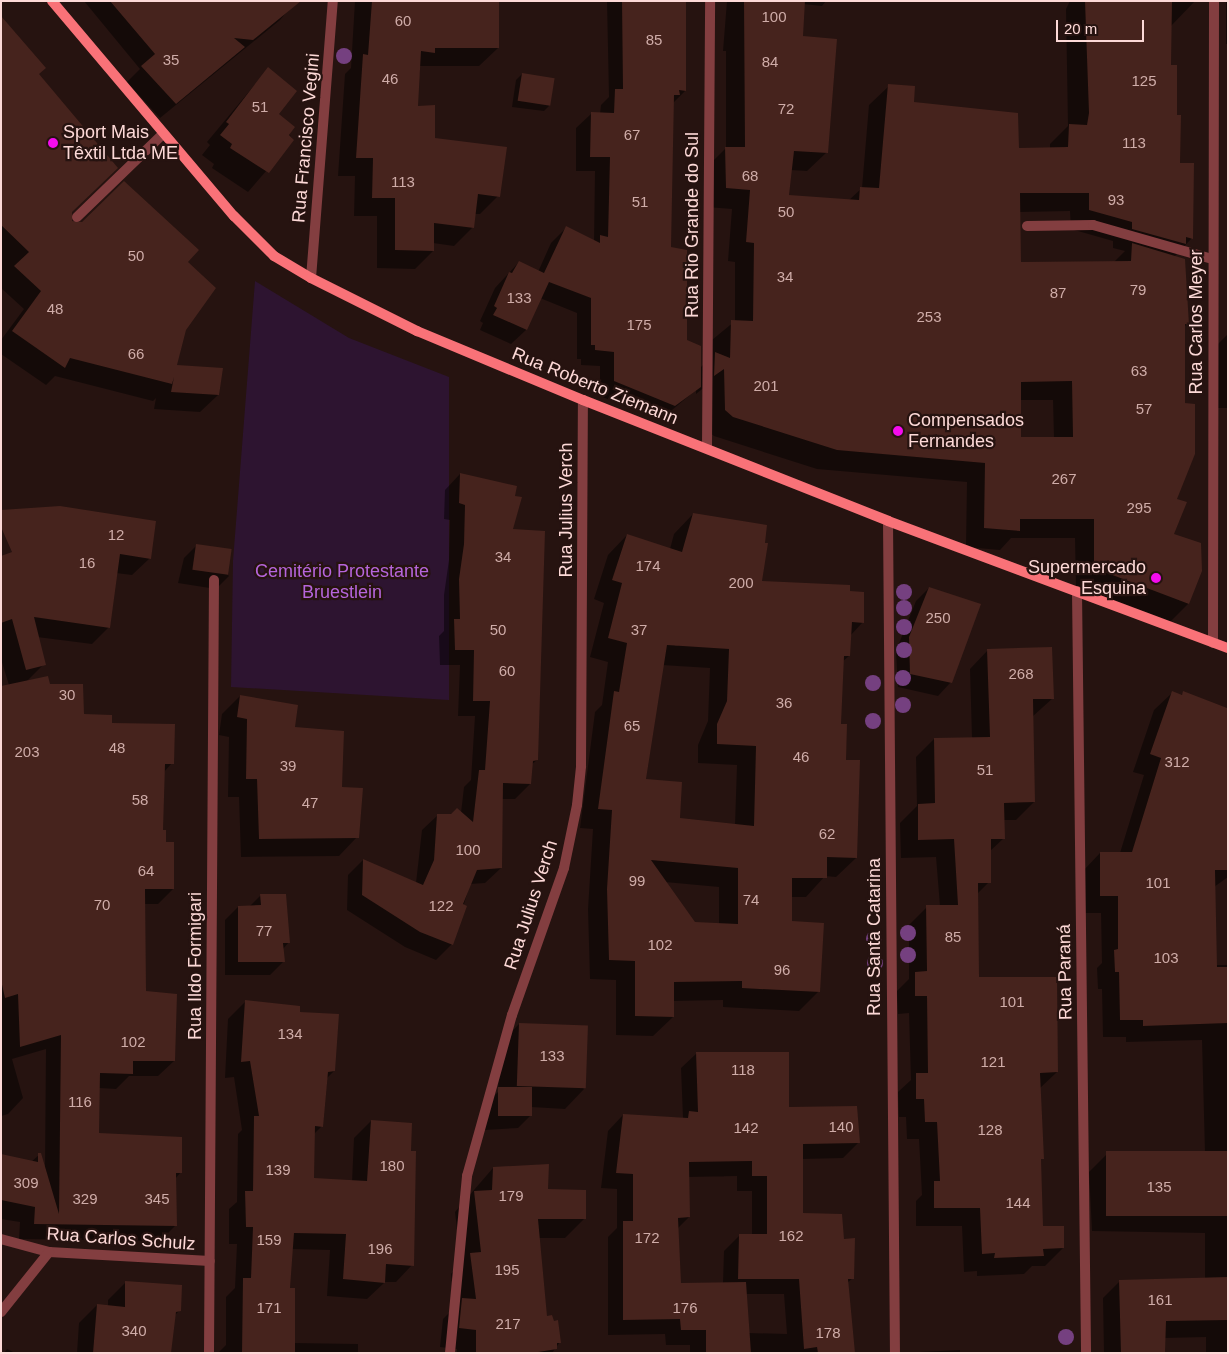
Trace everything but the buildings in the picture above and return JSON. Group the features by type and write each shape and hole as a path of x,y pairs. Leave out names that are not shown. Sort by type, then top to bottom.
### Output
{"main road":[{"name":"Rua Roberto Ziemann","path":"52,1 234,216 274,256 311,278 417,331 583,400 888,520 1228,648"}],"street":[{"name":"Rua Francisco Vegini","path":"311,278 333,1"},
{"name":"Rua Rio Grande do Sul","path":"707,448 710,1"},
{"name":"Rua Carlos Meyer","path":"1213,643 1212,259 1214,1"},
{"path":"77,217 163,134"},
{"path":"1027,226 1093,225 1212,259"},
{"name":"Rua Julius Verch","path":"450,1353 468,1176 512,1015 564,868 577,805 581,766 583,400"},
{"name":"Rua Santa Catarina","path":"888,520 895,1353"},
{"name":"Rua Ildo Formigari","path":"209,1353 214,580"},
{"name":"Rua Paraná","path":"1077,591 1086,1353"},
{"name":"Rua Carlos Schulz","path":"1,1239 49,1252 210,1261"},
{"path":"1,1312 49,1252"}],"green space":[{"name":"Cemitério Protestante Bruestlein","path":"255,281 349,338 449,377 449,700 231,687 233,561"}],"place":[{"name":"Sport Mais Têxtil Ltda ME","path":"53,143"},
{"name":"Compensados Fernandes","path":"898,431"},
{"name":"Supermercado Esquina","path":"1156,578"}]}
